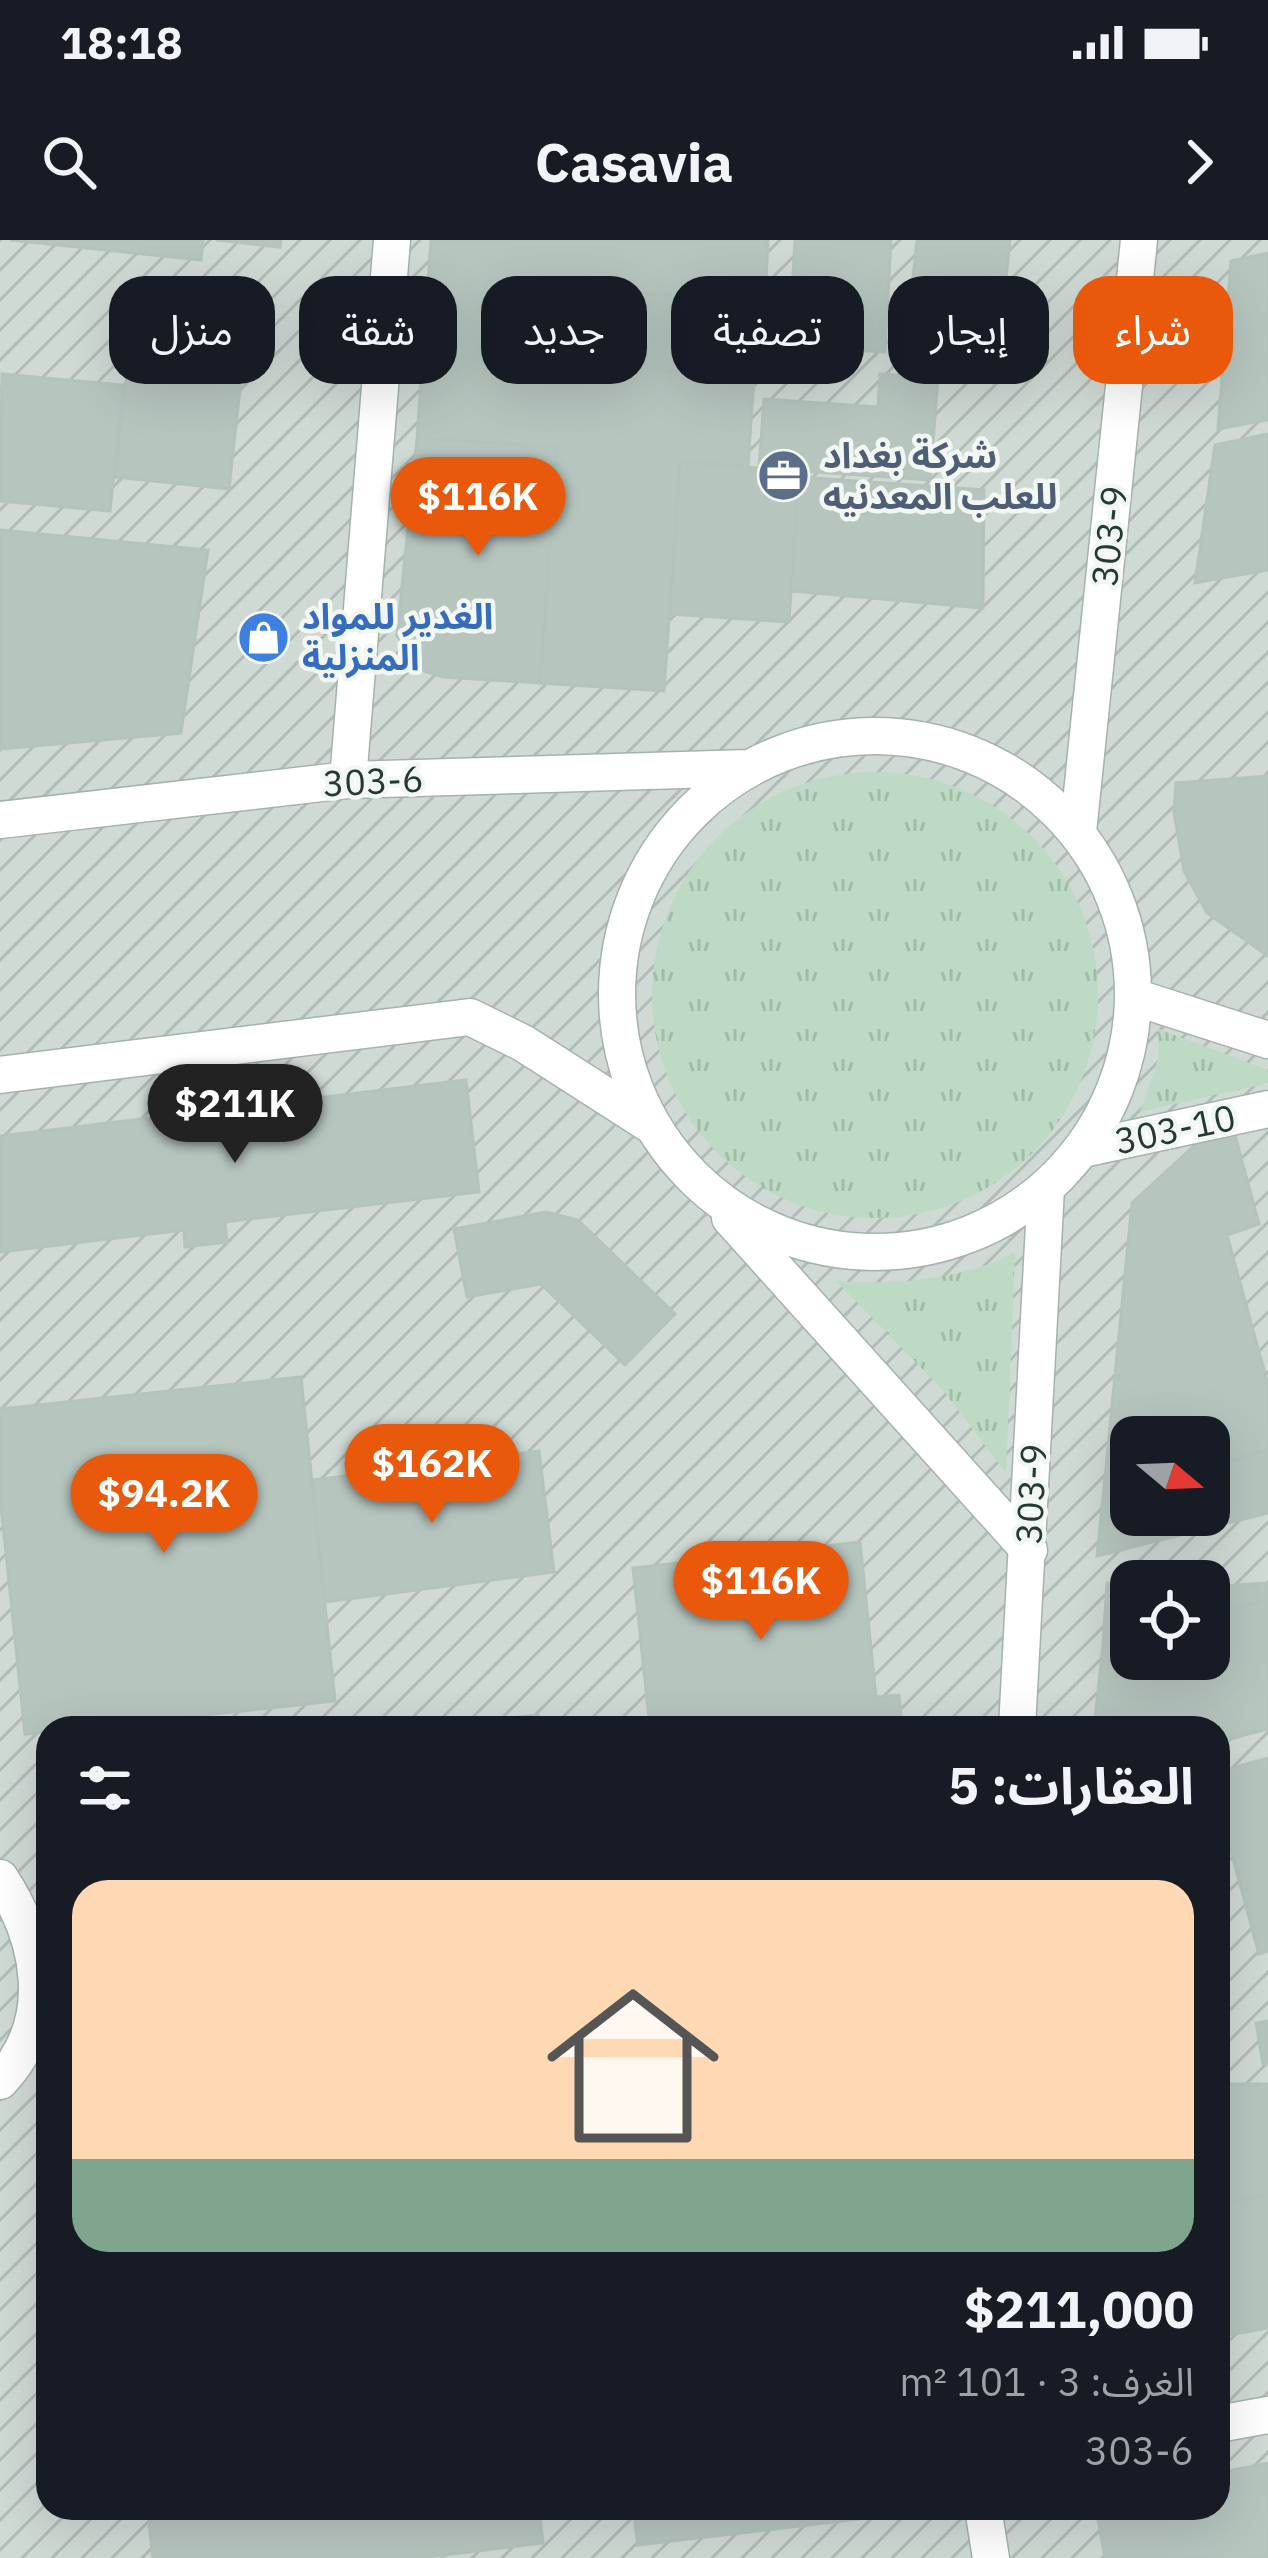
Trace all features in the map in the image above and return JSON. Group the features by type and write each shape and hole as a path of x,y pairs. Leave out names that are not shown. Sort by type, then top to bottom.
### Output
{"street":[{"path":"348,781 392,240"},
{"name":"303-9","path":"1078,832 1139,240"},
{"path":"703,1189 766,1229 837,1251 912,1251 984,1230 1046,1189 1083,1149 1120,1077 1134,997 1120,910 1078,832 1026,782 960,748 889,734 816,741 748,768 683,819 639,888 617,967 622,1049 651,1125 703,1189 1029,1550"},
{"name":"303-6","path":"0,820 348,781 748,768"},
{"path":"1134,997 1268,1040"},
{"path":"0,1075 470,1017 523,1043 651,1125"},
{"name":"303-10","path":"1083,1149 1268,1108"},
{"name":"303-9","path":"1017,1716 1046,1189"},
{"path":"0,1878 26,1917 36,1960"},
{"path":"0,2080 13,2067 34,2019 36,1994"},
{"path":"1230,2422 1268,2415"},
{"path":"985,2520 991,2558"}],"shaded area":[{"path":"0,240 1268,240 1268,2558 0,2558"}],"green space":[{"path":"875,772 960,789 999,810 1032,838 1060,871 1081,910 1098,995 1081,1080 1060,1119 1032,1152 999,1180 960,1201 875,1218 790,1201 751,1180 718,1152 690,1119 669,1080 652,995 669,910 690,871 718,838 751,810 790,789"},
{"path":"1158,1029 1268,1070 1268,1083 1140,1112 1159,1056"},
{"path":"1015,1253 1006,1473 942,1389 836,1281 928,1279"}],"building":[{"path":"10,240 203,240 201,260"},
{"path":"216,240 281,240 280,247"},
{"path":"431,240 768,240 766,276 671,276 671,296 647,294 647,276 481,276 480,359 457,357 457,276 428,276"},
{"path":"795,240 891,240 885,352 864,351 864,276 793,276"},
{"path":"917,240 1010,240 1006,276 913,276"},
{"path":"1268,253 1268,420 1218,429 1221,384 1233,384 1231,261"},
{"path":"647,294 671,296 671,372 647,370"},
{"path":"457,357 481,359 481,384 647,384 647,370 671,371 671,384 754,384 748,466 680,462 664,691 540,683 557,447 417,438 421,384 457,384"},
{"path":"2,374 123,385 110,511 0,501"},
{"path":"880,374 888,375 888,384 938,384 930,480 759,468 764,399 878,407"},
{"path":"126,384 241,384 229,489 115,477"},
{"path":"1268,434 1268,570 1195,583 1215,445"},
{"path":"417,438 557,447 540,683 443,677 424,671 397,636"},
{"path":"680,462 799,471 789,622 670,614"},
{"path":"799,477 984,490 983,608 791,591"},
{"path":"0,530 208,550 181,733 0,749"},
{"path":"1268,776 1268,956 1207,913 1184,871 1174,813 1176,783"},
{"path":"466,1080 479,1192 225,1222 227,1242 185,1247 184,1230 0,1252 0,1136"},
{"path":"1206,1135 1235,1135 1259,1224 1227,1235 1268,1385 1268,1450 1230,1461 1230,1416 1111,1416 1132,1203"},
{"path":"546,1212 578,1220 675,1314 625,1365 541,1284 467,1297 454,1229"},
{"path":"301,1377 335,1701 194,1716 36,1716 36,1733 25,1734 0,1497 0,1409"},
{"path":"1110,1426 1110,1495 1103,1497"},
{"path":"1268,1450 1268,1513 1230,1523 1230,1461"},
{"path":"539,1451 554,1572 325,1602 312,1480"},
{"path":"1110,1495 1110,1536 1177,1536 1097,1556 1103,1497"},
{"path":"860,1542 876,1697 899,1695 901,1716 649,1716 633,1568"},
{"path":"1107,1583 1110,1583 1110,1643 1103,1645"},
{"path":"1268,1583 1268,1599 1230,1610 1230,1586"},
{"path":"1268,1599 1268,1729 1230,1739 1230,1716 1095,1716 1103,1645 1110,1643 1110,1680 1230,1680 1230,1610"},
{"path":"1268,1758 1268,1951 1259,1954 1230,1847 1230,1769"},
{"path":"1268,2021 1268,2064 1263,2064 1256,2023"},
{"path":"1230,2084 1268,2084 1268,2195 1230,2203"},
{"path":"1268,2195 1268,2328 1230,2335 1230,2203"},
{"path":"1268,2463 1268,2558 1105,2558 1098,2520 1230,2520 1230,2471"},
{"path":"148,2520 540,2520 543,2543 419,2558 153,2558"},
{"path":"635,2520 850,2520 638,2545"}],"place":[{"name":"شركة بغداد للعلب المعدنيه","path":"784,476"},
{"name":"الغدير للمواد المنزلية","path":"263,637"}]}
